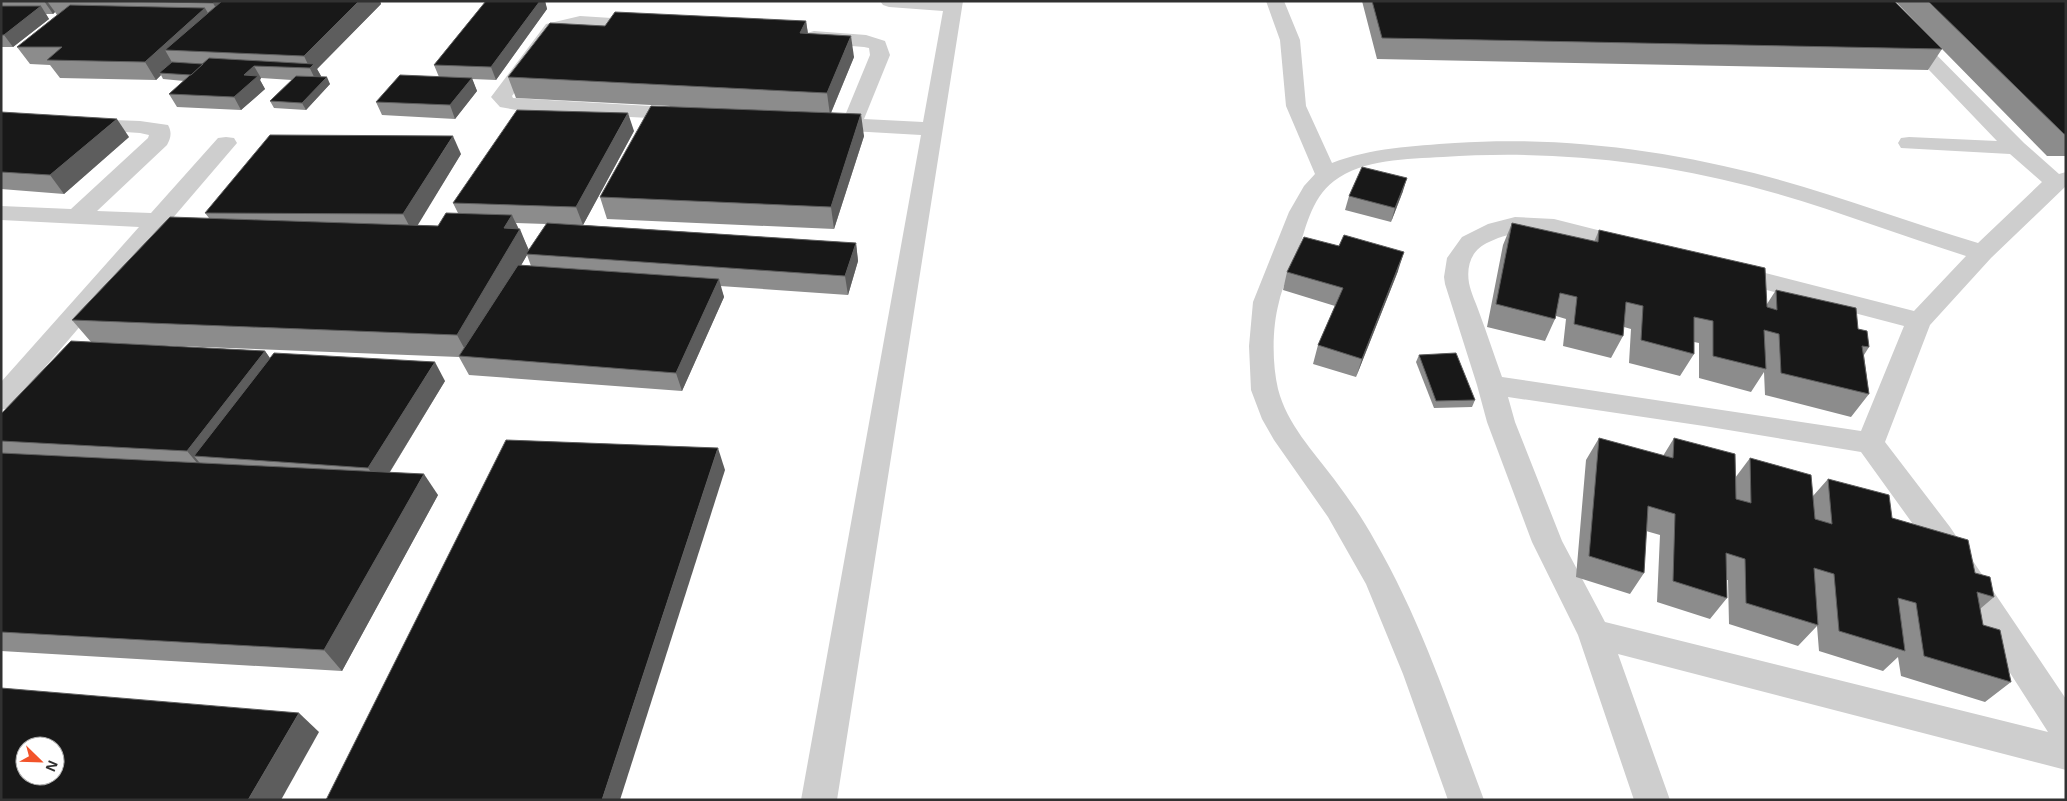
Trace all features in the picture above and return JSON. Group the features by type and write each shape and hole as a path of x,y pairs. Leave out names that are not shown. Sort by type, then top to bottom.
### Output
{"street":[{"path":"819,800 953,4 889,1"},
{"path":"1275,1 1290,40 1296,106 1327,176"},
{"path":"1870,443 1918,321 1982,253 2061,180 2016,148 1872,1"},
{"path":"659,27 580,22 553,28 501,97 507,102 522,104 702,115"},
{"path":"797,36 866,41 878,45 880,55 851,124"},
{"path":"801,122 932,129"},
{"path":"62,124 160,130 159,140 77,217"},
{"path":"1909,143 2016,148"},
{"path":"1,400 226,144"},
{"path":"1466,800 1386,592 1364,549 1334,502 1296,452 1278,421 1265,389 1262,338 1266,301 1298,219 1311,194 1327,176 1349,165 1423,152 1519,146 1596,150 1668,161 1759,181 1982,253"},
{"path":"1,213 158,221"},
{"path":"1652,800 1594,634 1547,542 1501,422 1456,277 1456,270 1461,252 1472,241 1490,230 1527,222 1551,225 1657,253"},
{"path":"1706,265 1918,321"},
{"path":"1490,385 1704,416 1870,443 1939,536 2066,729"},
{"path":"1594,634 2066,753"}],"building":[{"path":"118,1 216,1 213,3"},
{"path":"222,1 359,1 304,56 165,50"},
{"path":"486,1 540,1 491,67 434,65"},
{"path":"1372,1 1894,1 1942,49 1382,38"},
{"path":"1928,1 2066,1 2066,134 2064,134"},
{"path":"70,5 205,8 145,62 47,60 62,47 17,47"},
{"path":"1,6 41,6 4,35 1,35"},
{"path":"615,12 806,21 800,33 851,36 827,93 508,77 550,23 605,26"},
{"path":"209,58 314,64 310,68 254,66 244,75 258,76 234,97 169,94"},
{"path":"172,62 203,64 191,75 159,73"},
{"path":"400,75 472,78 450,105 376,102"},
{"path":"296,76 327,77 302,103 270,101"},
{"path":"651,106 861,114 831,207 600,197"},
{"path":"517,110 628,113 576,207 453,203"},
{"path":"1,112 117,119 50,175 1,172"},
{"path":"270,135 453,136 403,214 205,213"},
{"path":"1362,167 1407,178 1395,208 1349,196"},
{"path":"446,213 512,215 504,228 520,229 457,335 72,320 170,217 438,226"},
{"path":"547,223 856,243 845,276 526,254"},
{"path":"1512,223 1598,242 1599,230 1765,268 1767,307 1777,310 1776,290 1856,308 1858,329 1867,331 1869,347 1862,346 1869,394 1781,373 1779,334 1764,330 1766,369 1713,356 1713,321 1694,317 1694,354 1641,340 1643,306 1626,302 1623,336 1574,324 1577,297 1560,293 1555,319 1496,304"},
{"path":"1344,235 1404,252 1362,359 1318,345 1343,288 1287,272 1304,237 1339,246"},
{"path":"518,265 719,279 676,373 459,356"},
{"path":"71,341 265,351 187,451 1,441 1,414"},
{"path":"274,353 435,362 368,468 194,456"},
{"path":"1456,353 1475,400 1436,401 1419,355"},
{"path":"1599,438 1673,458 1674,438 1735,454 1736,499 1751,503 1750,458 1811,475 1815,519 1832,524 1828,479 1889,495 1892,518 1968,540 1975,573 1990,577 1994,597 1977,592 1983,625 2000,630 2011,682 1924,656 1916,603 1898,598 1905,651 1839,631 1834,574 1814,568 1818,625 1746,603 1745,559 1726,553 1727,598 1673,581 1675,514 1648,506 1644,573 1589,556"},
{"path":"506,440 718,448 602,800 326,800"},
{"path":"1,453 424,474 324,650 1,632"},
{"path":"1,688 299,713 248,800 1,800"}]}
